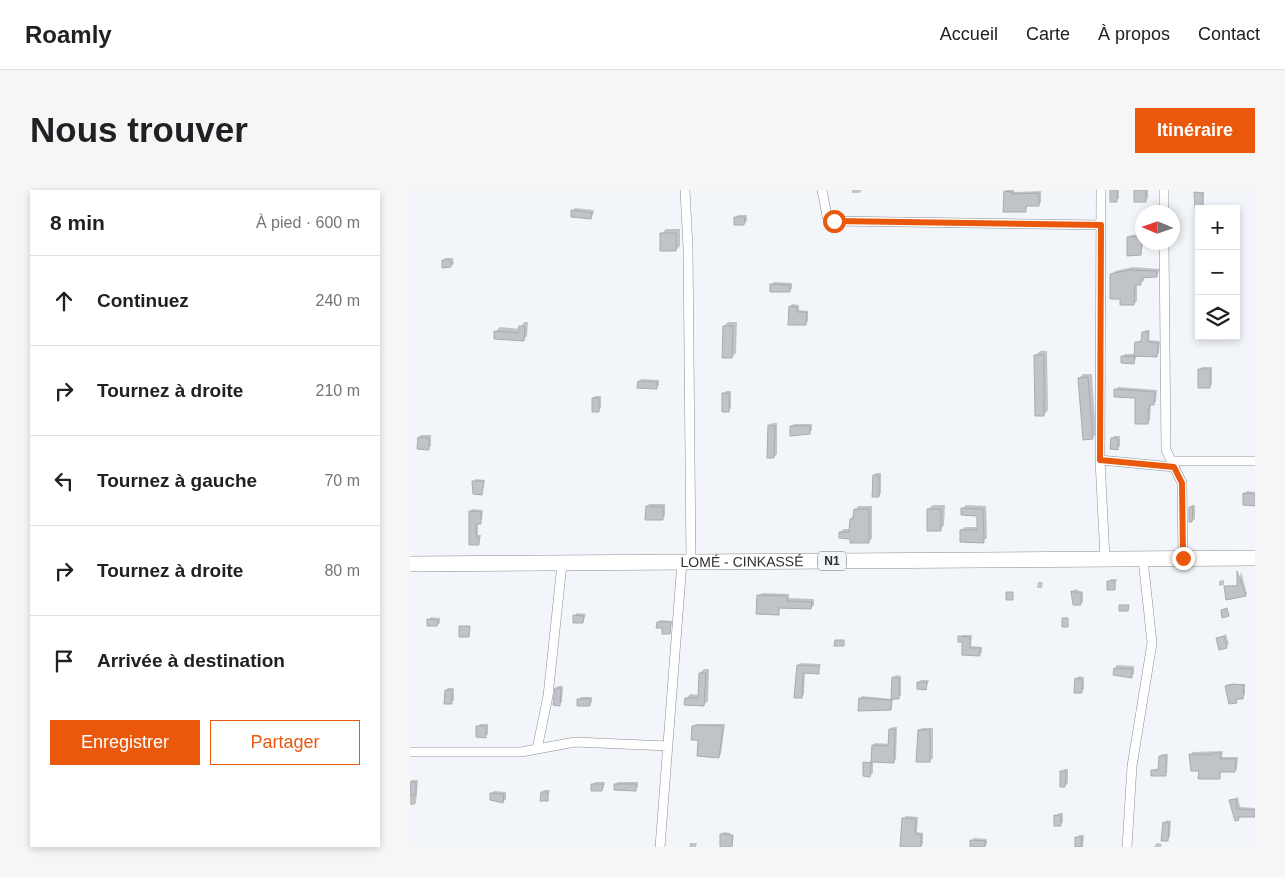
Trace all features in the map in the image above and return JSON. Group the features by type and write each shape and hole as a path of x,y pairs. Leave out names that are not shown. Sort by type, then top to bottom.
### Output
{"highway":[{"name":"LOMÉ - CINKASSÉ","path":"410,564 1255,558"}],"street":[{"path":"660,847 686,562 688,248 685,190"},
{"path":"822,190 827,216 834,221 1101,225"},
{"path":"1101,190 1100,460 1105,559"},
{"path":"1164,190 1164,205"},
{"path":"1164,250 1166,450 1182,483 1183,558"},
{"path":"1100,460 1172,464 1255,461"},
{"path":"1127,847 1132,766 1152,643 1142,559"},
{"path":"537,749 548,696 562,564"},
{"path":"410,752 521,752 576,742 668,746"}],"building":[{"path":"1110,190 1117,190 1117,202 1110,202"},
{"path":"1134,190 1146,190 1146,202 1134,202"},
{"path":"1004,191 1012,192 1012,194 1039,193 1039,206 1026,206 1026,212 1003,212"},
{"path":"1194,192 1203,193 1203,205 1195,205 1195,209"},
{"path":"571,210 592,213 591,219 571,217"},
{"path":"734,217 745,217 744,225 734,225"},
{"path":"660,233 676,233 676,251 660,251"},
{"path":"1135,236 1135,250 1141,250 1141,255 1127,256 1127,237"},
{"path":"442,260 451,260 451,267 442,268"},
{"path":"1129,270 1157,271 1157,277 1141,278 1141,285 1135,285 1134,305 1120,305 1120,299 1110,299 1110,274"},
{"path":"770,284 790,285 790,292 770,292"},
{"path":"789,306 797,307 797,312 807,312 806,325 788,325"},
{"path":"519,326 525,326 524,341 494,339 494,331 518,333"},
{"path":"723,326 733,326 732,358 722,358"},
{"path":"1142,332 1148,332 1148,342 1158,343 1157,357 1134,356 1135,342 1141,342"},
{"path":"1034,355 1044,355 1044,416 1035,416"},
{"path":"1121,356 1135,357 1134,364 1121,363"},
{"path":"1198,369 1210,369 1210,388 1198,388"},
{"path":"1088,377 1093,439 1083,440 1078,378"},
{"path":"638,381 657,382 657,389 637,388"},
{"path":"1114,389 1155,392 1154,405 1149,405 1148,424 1135,424 1135,398 1114,397"},
{"path":"722,393 729,393 729,412 722,412"},
{"path":"592,398 599,398 599,412 592,412"},
{"path":"768,425 775,426 774,458 767,458"},
{"path":"790,426 810,426 810,434 790,436"},
{"path":"418,437 429,438 429,450 417,449"},
{"path":"1111,438 1118,438 1118,450 1110,449"},
{"path":"873,475 879,475 879,497 872,497"},
{"path":"472,481 484,481 482,495 473,494"},
{"path":"1243,493 1255,494 1255,506 1243,505"},
{"path":"646,506 663,507 663,520 645,520"},
{"path":"1189,507 1193,507 1192,522 1189,522"},
{"path":"961,508 983,509 984,543 960,542 960,530 977,530 977,516 961,515"},
{"path":"854,509 869,509 869,543 850,543 850,539 839,538 839,532 849,532 850,519 853,519"},
{"path":"927,509 941,509 941,531 927,531"},
{"path":"469,511 481,512 481,524 476,524 476,537 479,537 479,545 469,545"},
{"path":"1237,571 1246,596 1226,600 1224,586 1237,586"},
{"path":"1107,581 1115,581 1115,590 1107,590"},
{"path":"1071,591 1081,594 1081,605 1073,605"},
{"path":"1006,592 1013,592 1013,600 1006,600"},
{"path":"757,595 787,596 787,601 812,602 811,609 779,608 779,615 756,614"},
{"path":"1119,605 1129,605 1128,611 1119,611"},
{"path":"1227,608 1229,616 1222,618 1221,610"},
{"path":"573,615 584,616 583,623 573,623"},
{"path":"1062,618 1068,618 1068,627 1062,627"},
{"path":"427,619 438,620 437,626 427,626"},
{"path":"657,622 671,622 670,634 662,634 662,628 656,628"},
{"path":"459,626 470,626 469,637 459,637"},
{"path":"958,636 970,637 970,648 980,648 980,656 962,655 962,642 958,642"},
{"path":"1224,636 1227,648 1219,650 1216,638"},
{"path":"835,640 844,640 844,646 834,646"},
{"path":"797,665 819,666 819,674 803,673 802,698 794,698"},
{"path":"1114,668 1132,669 1132,678 1113,675"},
{"path":"699,673 706,673 704,706 684,705 685,698 698,698"},
{"path":"892,677 899,678 899,699 891,699"},
{"path":"1075,678 1082,679 1082,693 1074,693"},
{"path":"917,682 927,682 926,690 917,689"},
{"path":"1233,684 1244,685 1243,699 1236,699 1237,703 1229,704 1225,686"},
{"path":"555,688 561,688 560,706 553,705"},
{"path":"445,690 452,690 452,704 444,704"},
{"path":"859,698 892,700 891,710 858,711"},
{"path":"577,699 590,699 590,706 577,706"},
{"path":"476,726 486,726 486,738 476,737"},
{"path":"692,726 723,726 719,758 697,756 698,740 691,740"},
{"path":"889,729 895,729 894,763 871,762 872,745 888,746"},
{"path":"918,730 930,730 930,762 916,762"},
{"path":"1211,753 1221,753 1220,759 1236,759 1235,772 1220,772 1220,779 1198,779 1199,771 1191,771 1189,754 1211,755"},
{"path":"1159,756 1166,756 1166,776 1151,776 1151,770 1158,770"},
{"path":"863,762 871,763 870,777 863,776"},
{"path":"1060,771 1066,771 1065,787 1060,787"},
{"path":"410,782 416,782 416,795 410,795"},
{"path":"591,784 603,784 602,791 591,791"},
{"path":"614,784 636,784 636,791 614,790"},
{"path":"541,792 548,792 548,801 540,801"},
{"path":"490,793 504,794 503,803 490,800"},
{"path":"1236,799 1237,809 1255,810 1255,817 1238,817 1239,820 1235,821 1229,800"},
{"path":"1054,815 1061,816 1061,826 1054,826"},
{"path":"902,818 916,819 915,834 921,835 921,847 900,847"},
{"path":"1163,822 1169,823 1168,841 1161,841"},
{"path":"720,834 733,835 732,847 720,847"},
{"path":"1075,837 1082,837 1081,847 1075,847"},
{"path":"970,840 985,841 985,847 970,847"}],"route":[{"path":"834,221 1101,225 1100,460 1174,467 1182,483 1183,558"}]}
